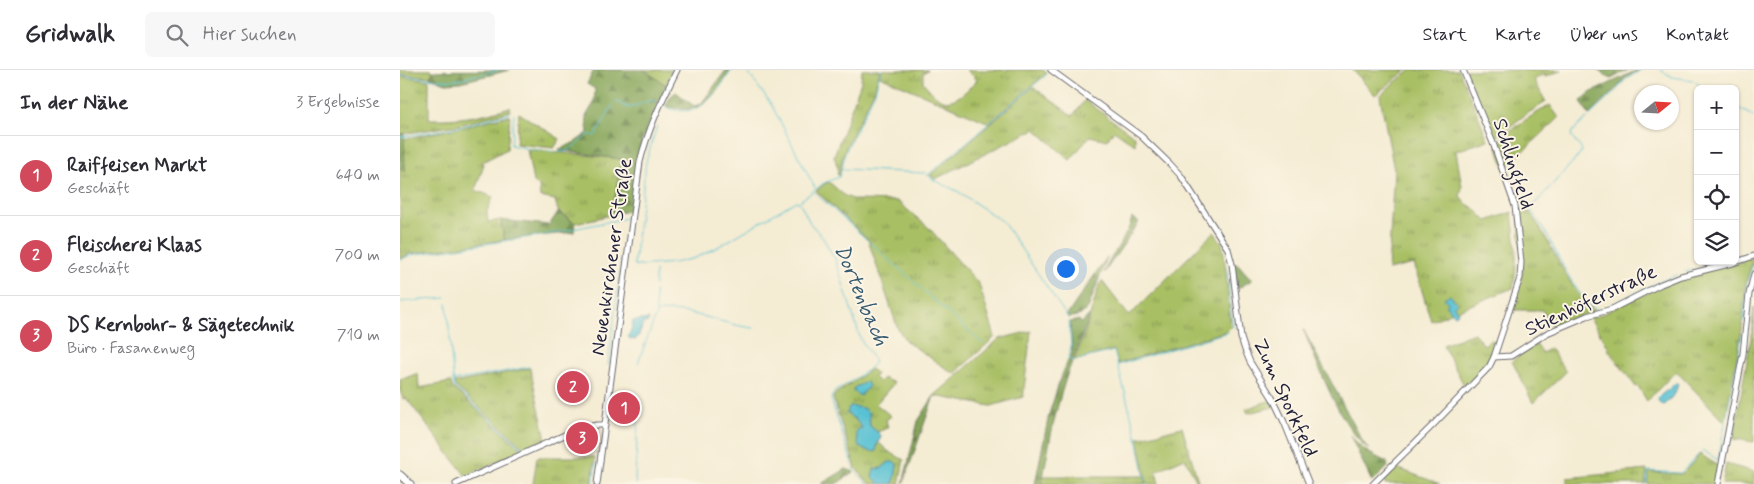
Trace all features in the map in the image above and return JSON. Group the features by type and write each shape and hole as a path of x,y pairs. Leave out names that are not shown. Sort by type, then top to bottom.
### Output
{"main road":[{"path":"400,475 410,484"}],"street":[{"name":"Neuenkirchener Straße","path":"597,484 640,162 652,125 677,70"},
{"name":"Zum Sporkfeld","path":"1051,70 1141,136 1170,164 1181,176 1228,249 1232,264 1243,344 1250,362 1273,399 1285,424 1309,484"},
{"name":"Schlingfeld","path":"1462,70 1493,143 1514,206 1520,252 1520,278 1494,357"},
{"name":"Stienhöferstraße","path":"1494,357 1511,356 1547,333 1587,316 1612,309 1681,276 1754,256"},
{"path":"1718,484 1744,354 1749,294 1754,274"},
{"path":"1373,484 1479,378 1494,357"},
{"path":"456,484 580,428 605,425"}],"green space":[{"path":"400,70 433,71 430,77 400,74"},
{"path":"510,70 460,82 446,83 430,77 434,71"},
{"path":"594,70 644,70 666,85 641,143 631,210 612,215 621,159 559,150 588,133 586,116 594,103 595,89 587,84"},
{"path":"644,70 672,70 666,85"},
{"path":"726,70 731,70 705,103 690,109 666,106 670,97 676,92 694,106 701,104"},
{"path":"862,70 880,70 874,91 844,152 839,176 834,156 861,82"},
{"path":"882,70 928,70 923,73 923,82 940,99 946,101 963,94 977,80 967,70 1043,70 1047,73 989,123 880,76"},
{"path":"1353,70 1407,70 1375,95"},
{"path":"1410,70 1459,70 1488,140 1456,151 1462,187 1460,196 1464,202 1475,209 1487,221 1512,212 1515,241 1516,268 1513,288 1431,321 1414,264 1388,270 1394,170 1380,96"},
{"path":"1465,70 1562,70 1545,77 1544,74 1534,80 1546,102 1495,138"},
{"path":"1598,70 1628,70 1611,79"},
{"path":"1639,70 1624,79 1589,115 1581,101 1590,93"},
{"path":"400,76 429,80 429,119 470,117 510,107 510,111 460,125 400,134"},
{"path":"1033,87 1073,116 1085,100 1135,137 1135,145 1114,130 1107,140 1090,136 1070,160 1035,129 935,179 930,175"},
{"path":"1550,105 1559,118 1505,168 1497,147 1503,137 1516,126"},
{"path":"519,113 560,139 554,148 516,144"},
{"path":"510,115 507,149 481,163 484,164 475,190 493,197 487,211 488,222 501,220 504,240 410,254 400,259 400,168 405,172 404,139"},
{"path":"400,134 404,134 405,172 400,168"},
{"path":"527,149 622,159 612,215 575,223 558,211 555,200 540,197 539,186 533,182"},
{"path":"829,182 845,196 855,200 897,201 929,228 979,284 995,337 954,374 906,341 898,329 868,240 816,191"},
{"path":"1529,211 1569,280 1587,304 1595,311 1553,328 1542,310 1512,310 1523,270 1518,215"},
{"path":"558,212 575,223 574,232 504,240 501,220 549,225"},
{"path":"1132,218 1139,222 1104,273 1127,232"},
{"path":"1214,232 1222,243 1224,254 1231,327 1227,331 1118,364 1114,350 1074,361 1085,333 1099,285 1102,281 1129,316"},
{"path":"1107,257 1088,308 1081,315 1069,318 1067,315"},
{"path":"1754,257 1746,282 1742,330 1725,422 1676,371 1647,401 1638,386 1636,387 1608,349 1590,318 1677,279 1726,265 1739,265 1739,261"},
{"path":"1237,263 1252,280 1237,289 1234,264"},
{"path":"1754,307 1754,442 1733,439 1752,332"},
{"path":"1089,315 1061,394 1042,484 1035,484 1049,414 1061,377 1072,352 1070,322 1079,320 1082,323"},
{"path":"1303,329 1369,450 1348,425 1330,394"},
{"path":"1031,331 1023,397 991,406 934,396 999,339"},
{"path":"1474,333 1484,345 1491,340 1496,341 1484,367 1466,389 1443,345"},
{"path":"1536,344 1542,353 1550,348 1566,372 1533,403 1512,361"},
{"path":"530,368 546,439 525,449 455,386 454,383"},
{"path":"871,369 876,374 874,377 879,382 883,378 894,383 876,404 891,416 886,420 888,428 877,432 870,426 869,413 849,416 861,425 861,430 877,445 878,442 888,451 904,460 899,484 892,484 895,479 889,462 872,476 880,484 870,484 856,469 833,398 835,394"},
{"path":"418,373 419,388 451,382 452,387 523,450 466,476 406,398 403,399 400,390 400,380"},
{"path":"934,396 903,484 918,421"},
{"path":"1271,400 1274,407 1248,413 1246,409"},
{"path":"1182,427 1199,484 1185,458 1156,471 1159,484 1147,484 1138,438"},
{"path":"1350,435 1367,451 1387,462 1388,467 1372,482"},
{"path":"1700,454 1718,466 1715,484 1647,484 1649,472 1681,474"},
{"path":"537,457 595,457 592,484 533,484"},
{"path":"1726,464 1754,472 1754,484 1722,484"},
{"path":"1394,467 1440,484 1385,484 1385,480"},
{"path":"846,469 854,472 836,484 821,484"},
{"path":"1647,470 1645,484 1567,484 1567,478"},
{"path":"1043,476 1144,476 1145,484 1042,484"}],"water":[{"path":"1450,295 1457,303 1454,306 1458,312 1456,315 1446,305 1448,303 1444,298"},
{"path":"649,319 648,322 644,323 638,337 635,340 630,339 628,336 633,321"},
{"path":"867,382 869,386 860,396 853,391 855,387"},
{"path":"1675,383 1678,384 1675,394 1664,405 1660,403 1658,398"},
{"path":"850,406 863,408 869,413 870,426 881,437 876,452 859,447 856,433 858,429 861,430 862,428 855,419 847,414"},
{"path":"889,462 895,462 897,465 895,479 892,484 880,484 872,476 874,469 882,468"}],"waterway":[{"path":"400,75 455,80 499,70"},
{"path":"666,107 678,111 688,111 697,108 713,96 732,70"},
{"path":"746,70 771,104 815,188"},
{"path":"842,169 845,153 875,92 881,70"},
{"path":"1599,310 1591,305 1575,286 1542,226 1531,210 1581,153 1582,150 1571,135 1572,132 1616,91 1625,80 1641,70"},
{"path":"1661,70 1672,77 1693,80 1700,85"},
{"path":"928,175 1047,74"},
{"path":"616,101 629,108 652,100 656,102"},
{"path":"514,114 511,145 563,152 573,148 589,134 595,136 613,105"},
{"path":"1739,108 1754,117"},
{"path":"400,137 460,127 509,113"},
{"name":"Dortenbach","path":"657,126 646,162 634,264 636,266 674,263 695,258 716,248 796,201 800,203 810,223 823,238 835,259 861,340 875,362 869,369 833,393 831,399 854,470 868,484"},
{"path":"800,201 824,183 839,177 842,169 925,173 934,180 959,192 1003,222 1068,318"},
{"path":"814,192 983,344"},
{"path":"400,260 411,255 539,236 626,218 629,219"},
{"path":"608,365 627,220"},
{"path":"1743,257 1754,252"},
{"path":"1744,321 1747,282 1754,261"},
{"path":"1227,267 1233,327"},
{"path":"1685,272 1706,267"},
{"path":"655,271 655,285"},
{"path":"1603,309 1677,275"},
{"path":"638,363 656,315 655,291"},
{"path":"400,302 446,298"},
{"path":"447,304 454,387 523,449"},
{"path":"657,312 681,312 754,328"},
{"path":"1069,322 1071,347 1068,359 1073,361 1114,351 1137,438 1146,484"},
{"path":"1118,365 1228,332"},
{"path":"1702,450 1718,460 1742,335"},
{"path":"453,381 529,367"},
{"path":"639,400 639,415"},
{"path":"636,484 638,421"},
{"path":"1646,484 1648,471 1681,473 1699,454"},
{"path":"593,484 596,463"},
{"path":"400,470 416,484"}],"place":[{"name":"Fleischerei Klaas","path":"573,387"},
{"name":"Raiffeisen Markt","path":"624,408"},
{"name":"DS Kernbohr- & Sägetechnik","path":"582,438"}]}
